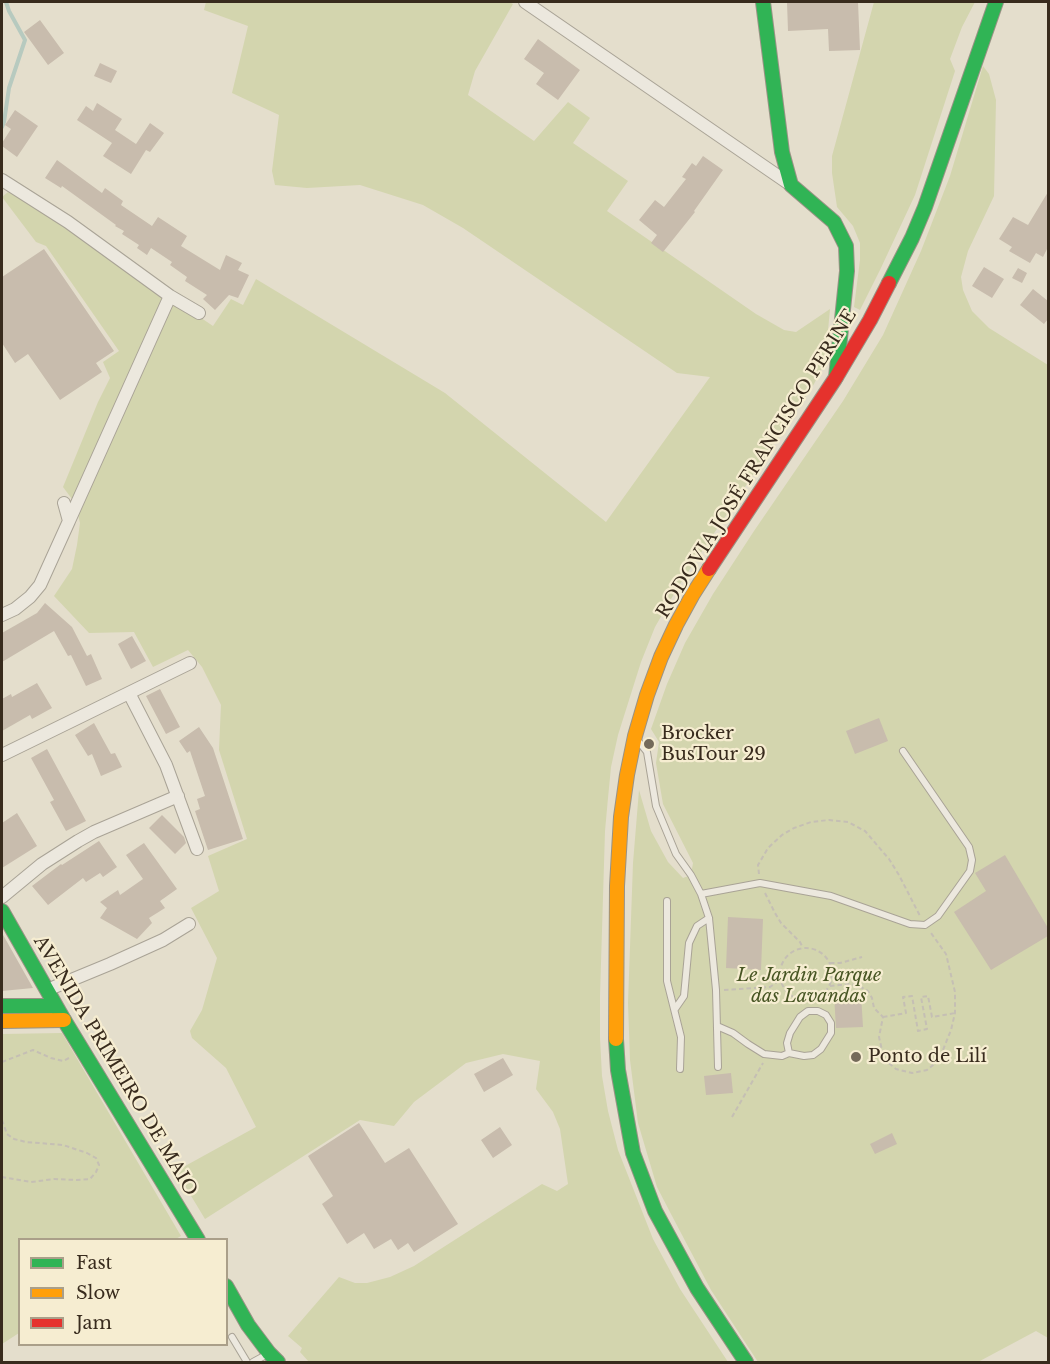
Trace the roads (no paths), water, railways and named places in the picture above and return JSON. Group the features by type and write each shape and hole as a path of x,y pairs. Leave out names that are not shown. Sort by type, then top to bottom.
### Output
{"main road":[{"path":"763,2 782,152 791,185 834,222 846,246 847,271 835,379"},
{"name":"RODOVIA JOSÉ FRANCISCO PERINE","path":"746,1362 679,1257 655,1211 633,1153 622,1101 616,1035 617,886 621,817 627,775 635,736 660,657 693,594 835,379 895,273 925,207 996,2"},
{"name":"AVENIDA PRIMEIRO DE MAIO","path":"2,911 64,1020 197,1238"},
{"path":"2,1021 11,1011 56,1006"},
{"path":"11,1011 64,1020"},
{"path":"228,1290 248,1325 273,1358"}],"street":[{"path":"525,2 791,185"},
{"path":"2,180 68,222 170,296 199,313"},
{"path":"2,615 15,609 40,585 170,296"},
{"path":"64,502 69,521"},
{"path":"2,755 190,663"},
{"path":"129,693 156,745 197,849"},
{"path":"2,897 58,852 86,836 178,796"},
{"path":"47,990 163,940 189,924"}],"lane":[{"path":"635,736 647,752 656,806 676,854 701,894 709,918 716,990 718,1067"},
{"path":"701,894 760,883 831,896 910,924 925,925 938,916 970,871 972,860 969,847 903,751"},
{"path":"667,902 667,981 681,1038 680,1069"},
{"path":"675,1009 684,996 689,944 697,926 709,918"},
{"path":"717,1026 733,1033 764,1054 782,1056 789,1053 804,1056 813,1055 821,1049 831,1033 831,1023 826,1015 818,1011 808,1011 800,1017 790,1033 787,1043 789,1053"},
{"path":"232,1337 247,1362"},
{"path":"253,1362 273,1358"}],"waterway":[{"path":"2,127 9,88 25,40 6,2"}],"place":[{"name":"Brocker BusTour 29","path":"649,744"},
{"name":"Ponto de Lilí","path":"856,1057"}],"park label":[{"name":"Le Jardin Parque das Lavandas","path":"809,986"}]}
